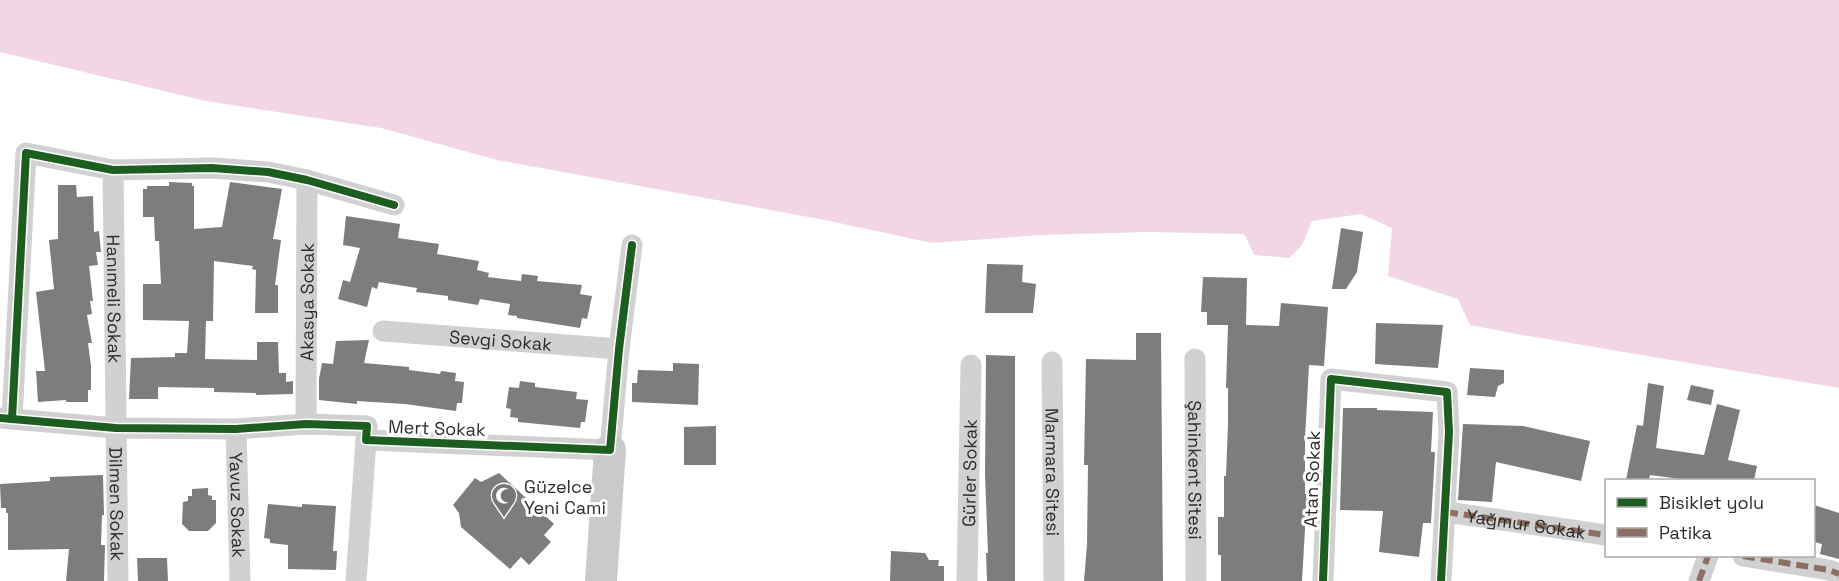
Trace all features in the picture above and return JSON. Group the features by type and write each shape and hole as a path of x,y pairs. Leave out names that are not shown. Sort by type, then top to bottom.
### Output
{"main road":[{"path":"601,581 610,450"}],"street":[{"path":"6,419 26,153 113,170 212,168 268,172 308,180 394,205"},
{"name":"Hanımeli Sokak","path":"113,170 116,428"},
{"name":"Akasya Sokak","path":"306,424 308,180"},
{"path":"610,450 619,349 632,245"},
{"name":"Sevgi Sokak","path":"383,331 619,349"},
{"name":"Şahinkent Sitesi","path":"1195,359 1196,581"},
{"name":"Marmara Sitesi","path":"1052,362 1054,581"},
{"name":"Gürler Sokak","path":"967,581 971,365"},
{"name":"Atan Sokak","path":"1323,581 1331,379 1447,392 1449,432 1446,512"},
{"name":"Mert Sokak","path":"6,419 116,428 236,429 306,424 367,426 366,440 610,450"},
{"name":"Dilmen Sokak","path":"116,428 118,581"},
{"name":"Yavuz Sokak","path":"236,429 240,581"},
{"path":"356,581 366,440"},
{"path":"1441,581 1446,512"},
{"name":"Yağmur Sokak","path":"1446,512 1605,535"},
{"path":"1699,581 1707,557"},
{"path":"1754,557 1829,570 1839,574"}],"shaded area":[{"path":"0,0 1839,0 1839,388 1470,325 1458,299 1388,276 1392,228 1361,214 1312,221 1302,245 1289,258 1254,255 1243,234 1148,232 1040,235 932,243 825,220 497,160 381,128 206,101 0,52"}],"building":[{"path":"169,182 192,183 194,186 194,229 222,227 230,182 282,189 273,239 281,240 275,285 278,285 278,313 255,313 256,270 252,269 253,266 214,261 213,321 206,321 205,359 257,360 257,342 278,342 279,373 286,373 286,382 293,381 293,394 256,395 256,393 214,392 214,388 158,387 158,399 129,399 131,358 175,357 175,353 187,353 189,321 143,320 143,284 161,284 159,241 155,241 154,217 143,217 143,189 147,189 147,186 169,186"},
{"path":"58,185 76,185 77,197 93,196 94,232 99,231 101,252 96,252 98,265 89,266 93,301 90,301 92,314 87,315 92,343 88,343 91,390 88,390 88,402 66,402 66,400 38,402 36,371 45,371 36,292 54,289 49,240 58,239"},
{"path":"346,216 400,224 398,238 439,244 437,254 479,261 477,270 489,273 488,277 521,281 522,274 538,276 537,281 582,285 580,294 592,296 587,319 582,318 580,328 517,318 517,316 508,315 510,304 480,299 478,305 448,300 448,296 416,292 417,288 379,282 377,289 372,287 367,307 338,299 343,280 350,282 360,248 343,245"},
{"path":"1341,228 1363,232 1357,272 1346,289 1332,289"},
{"path":"987,264 1023,265 1022,282 1036,284 1033,313 985,313"},
{"path":"1203,277 1247,278 1246,325 1279,326 1281,303 1328,307 1324,366 1309,365 1305,439 1305,494 1307,494 1302,581 1221,581 1218,517 1224,517 1228,423 1228,388 1226,388 1228,325 1207,325 1207,312 1201,312"},
{"path":"1376,323 1443,325 1438,368 1375,364"},
{"path":"1136,333 1161,333 1163,581 1084,581 1088,465 1084,465 1086,359 1136,360"},
{"path":"369,340 364,363 409,367 409,370 440,374 441,371 456,373 455,381 464,382 462,403 457,403 456,411 405,404 357,401 357,404 319,400 322,363 333,364 336,341"},
{"path":"986,355 1015,356 1015,581 987,581"},
{"path":"673,363 699,364 698,405 632,402 632,383 637,383 638,370 673,371"},
{"path":"1470,368 1504,370 1504,383 1498,386 1495,397 1467,395"},
{"path":"520,381 535,383 535,387 577,392 576,399 588,400 585,422 581,422 580,428 518,422 518,418 510,417 511,409 506,408 509,387 519,388"},
{"path":"1648,383 1664,386 1656,448 1704,455 1717,404 1740,410 1728,460 1757,466 1754,479 1680,479 1650,475 1649,479 1626,479 1637,425 1643,426"},
{"path":"1691,385 1714,390 1711,405 1687,400"},
{"path":"1343,408 1433,412 1431,452 1435,452 1431,523 1423,523 1419,557 1379,552 1383,511 1340,510"},
{"path":"1463,424 1523,426 1590,441 1581,481 1496,462 1492,502 1458,500"},
{"path":"716,426 716,465 684,465 684,427"},
{"name":"Güzelce Yeni Cami","path":"499,473 554,524 544,535 551,542 529,565 521,557 510,569 461,527 459,513 453,505 475,478 481,482"},
{"path":"103,475 104,515 102,515 101,545 105,545 104,581 66,581 69,549 8,550 8,513 6,513 6,508 1,508 0,484 50,481 50,477"},
{"path":"208,488 208,495 212,496 212,500 216,500 216,523 208,531 189,531 182,524 183,502 188,501 188,496 192,496 192,489"},
{"path":"268,504 302,507 302,504 336,506 333,551 337,551 336,570 288,569 288,545 270,543 270,539 264,538"},
{"path":"1815,505 1839,513 1839,559 1820,554 1822,544 1815,542"},
{"path":"891,551 925,553 929,560 939,560 938,566 944,566 944,581 890,581"},
{"path":"137,558 167,558 168,581 138,581"}],"marked path":[{"path":"1446,512 1605,535"},
{"path":"1699,581 1708,557"},
{"path":"1749,557 1829,570 1839,574"}],"cycle path":[{"path":"12,419 26,153 113,170 212,168 268,172 307,180 394,205"},
{"path":"0,418 116,428 236,429 306,424 367,426 366,440 610,450 619,349 632,245"},
{"path":"1323,581 1331,379 1447,392 1449,432 1441,581"}],"place":[{"name":"Güzelce Yeni Cami","path":"504,519"}]}
